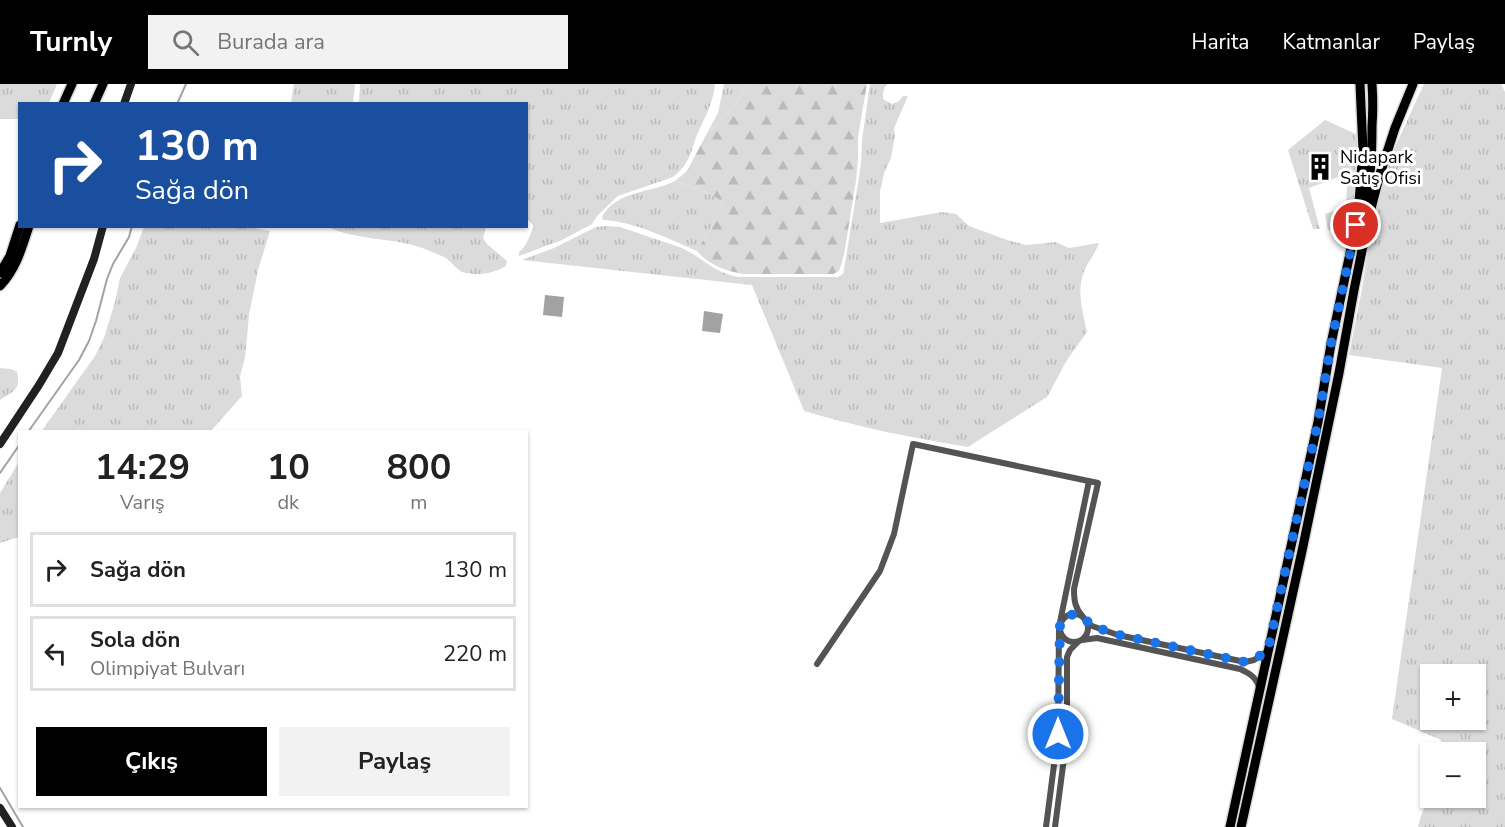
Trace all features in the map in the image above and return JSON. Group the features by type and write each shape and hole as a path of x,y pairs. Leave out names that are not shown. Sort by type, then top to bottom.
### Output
{"main road":[{"path":"64,102 72,84"},
{"path":"95,101 103,84"},
{"path":"1230,827 1318,422 1331,344 1356,225 1363,150 1360,84"},
{"path":"1356,225 1366,199 1372,161 1372,84"},
{"path":"1241,827 1300,561 1369,216 1395,128 1413,84"},
{"path":"0,273 10,256 19,228"},
{"path":"0,286 17,262 28,228"}],"street":[{"path":"125,102 131,84"},
{"path":"0,444 58,353 94,259 102,228"},
{"path":"817,664 880,571 894,534 913,444 1098,483 1074,589 1076,610 1088,628 1085,636 1070,650 1067,657 1067,735 1055,827"},
{"path":"1046,827 1058,734 1060,626 1089,481"},
{"path":"1260,691 1258,682 1250,674 1240,669 1097,638 1074,642 1066,640 1060,633 1060,626 1066,616 1079,615 1092,626 1119,635 1245,662 1254,660 1268,650"},
{"path":"0,808 12,827"}],"green space":[{"path":"0,84 57,84 49,102 18,102 18,119 0,119"},
{"path":"294,84 355,84 353,102 291,102"},
{"path":"360,84 715,84 710,105 689,157 677,174 618,196 592,224 562,240 519,256 534,226 528,220 528,102 359,102"},
{"path":"724,84 753,84 744,91 734,107 706,135 718,113"},
{"path":"753,84 867,84 858,137 856,181 844,255 839,271 833,274 743,274 718,267 697,251 722,208 721,201 711,194 675,181 687,171 706,135 734,107 744,91"},
{"path":"870,84 888,84 884,89 883,99 892,104 903,96 908,96 894,128 891,158 884,173 880,192 880,223 942,212 956,214 969,226 1026,245 1056,242 1069,248 1099,243 1083,273 1081,282 1083,315 1087,332 1067,360 1047,397 968,447 885,432 804,411 752,285 522,260 554,248 596,227 606,226 620,227 682,248 715,269 739,277 838,277 843,274 845,264 861,164"},
{"path":"1424,84 1501,84 1505,92 1505,827 1418,827 1424,808 1486,808 1486,742 1441,742 1441,740 1392,719 1442,368 1349,355 1378,184"},
{"path":"1325,120 1358,135 1351,225 1337,231 1328,230 1325,214 1346,207 1346,174 1309,188 1320,229 1313,229 1288,150"},
{"path":"675,181 721,200 722,208 697,251 639,227 603,220 602,217 608,208 625,197"},
{"path":"144,228 254,228 270,231 258,270 249,315 245,358 240,376 242,396 212,430 42,430 95,356 104,338 120,278"},
{"path":"330,228 486,228 483,238 507,261 506,266 487,273 466,273 460,271 444,257 419,247"},
{"path":"0,368 17,372 18,383 15,390 0,400"},
{"path":"18,464 18,537 0,543 0,493"}],"shaded area":[{"path":"545,295 564,297 562,317 543,315"},
{"path":"704,311 723,314 720,333 702,331"}],"waterway":[{"path":"178,102 186,84"},
{"path":"29,430 79,360 89,341 107,279 131,228"},
{"path":"0,473 18,447"},
{"path":"0,788 23,827"}],"place":[{"name":"Nidapark Satış Ofisi","path":"1320,167"}],"route":[{"path":"1058,734 1060,622 1070,614 1079,615 1092,626 1119,635 1245,662 1254,660 1268,650 1318,422 1331,344 1356,225"}]}
